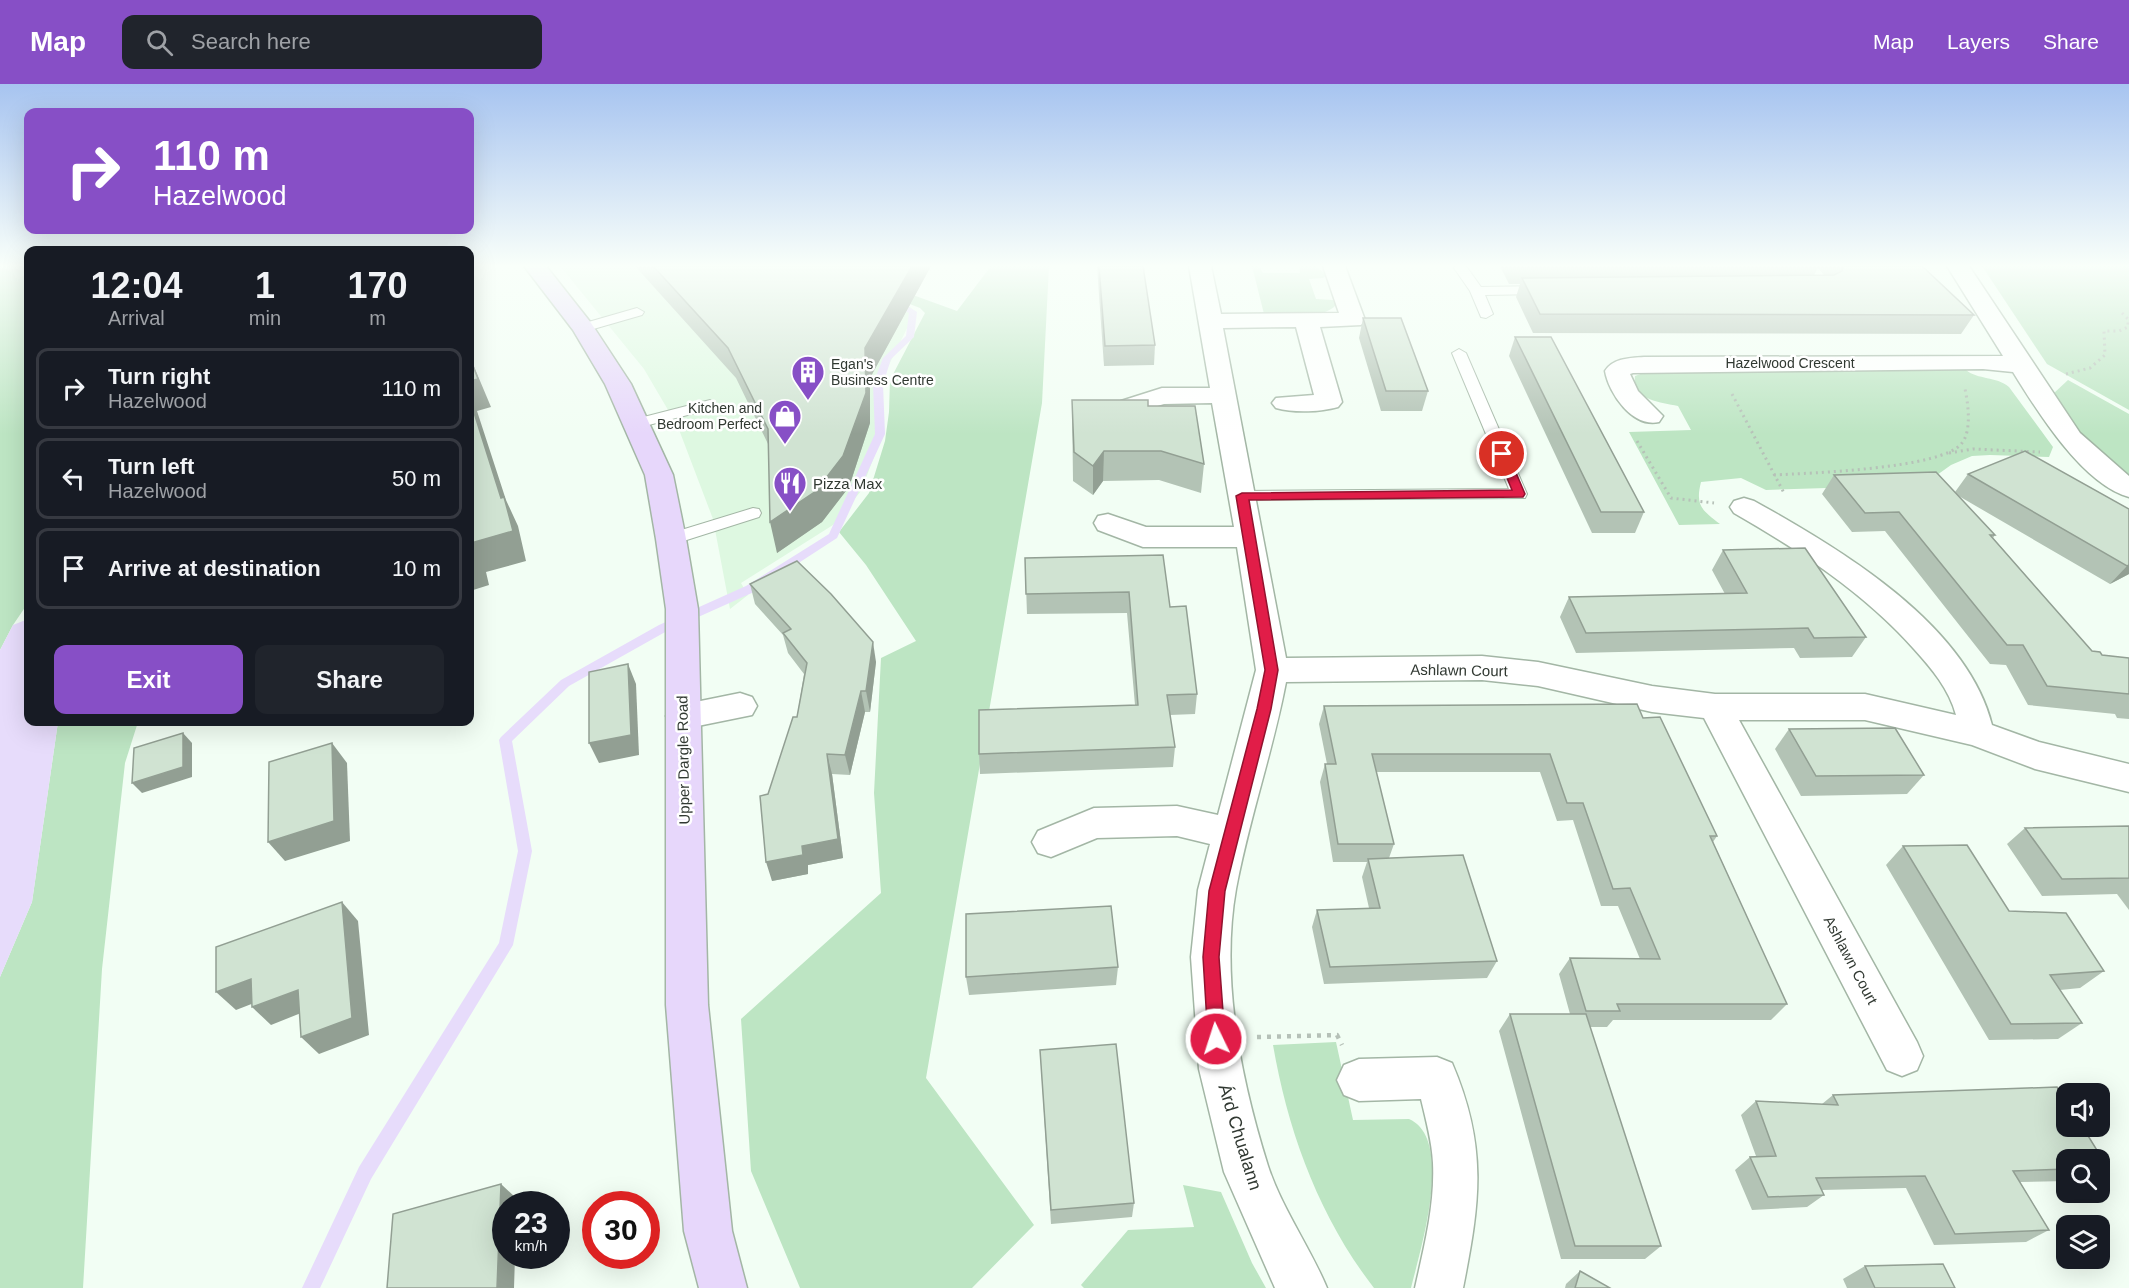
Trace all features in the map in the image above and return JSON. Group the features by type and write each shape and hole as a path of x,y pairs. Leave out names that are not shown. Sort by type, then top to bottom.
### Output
{"main road":[{"name":"Upper Dargle Road","path":"580,322 608,367 637,423 659,475 671,539 682,622 687,1005 708,1231 723,1288"}],"street":[{"name":"Árd Chualann","path":"1210,322 1272,670 1217,891 1211,957 1216,1039 1220,1069 1246,1172 1288,1264 1304,1288"},
{"path":"1285,403 1329,402 1306,322"},
{"path":"1994,322 2071,439 2086,455 2129,488"},
{"name":"Hazelwood Crescent","path":"1650,416 1630,399 1618,381 1617,371 1627,366 1644,364 1983,362 2025,371"},
{"path":"1130,406 1162,396 1224,395"},
{"path":"1744,507 1804,540 1841,565 1875,591 1914,627 1953,672 1968,700 1977,733"},
{"path":"1108,523 1143,537 1250,537"},
{"name":"Ashlawn Court","path":"1272,670 1482,668 1538,674 1652,699 1715,707 1865,707 1977,733 2035,755 2129,778"},
{"path":"682,716 740,706"},
{"name":"Ashlawn Court","path":"1715,707 1902,1056"},
{"path":"1051,842 1094,823 1177,821 1230,833"},
{"path":"1359,1080 1437,1078 1452,1136 1456,1165 1452,1221 1439,1288"}],"lane":[{"path":"584,327 601,322"},
{"path":"1242,496 1519,494 1459,353"},
{"path":"637,423 710,405"},
{"path":"671,539 753,513"}],"path":[{"path":"2025,371 2061,376 2090,368 2105,356 2104,332 2119,332 2128,327 2128,322"},
{"path":"1650,416 1621,414 1671,498 1744,507 1788,500 1717,363"},
{"path":"1948,453 1964,442 1970,410 1965,388"},
{"path":"1774,475 1857,471 1973,448 2086,455"},
{"path":"1216,1039 1337,1035 1359,1080"}],"shaded area":[{"path":"0,322 24,322 24,609 0,650"},
{"path":"606,322 910,322 882,379 881,427 877,449 861,491 833,525 741,583 748,595 730,609 713,519 678,427 644,369"},
{"path":"920,322 1046,322 1042,403 926,1078 1034,1225 972,1288 800,1288 751,1171 741,1019 881,893 874,793 881,658 916,641 866,565 839,532 869,493 885,441 890,380"},
{"path":"2019,322 2129,322 2129,410 2047,364"},
{"path":"1966,370 2009,387 2053,447 2049,457 1972,456 1951,465 1923,485 1766,490 1741,478 1701,482 1699,497 1702,507 1720,524 1679,525 1629,432 1691,430 1678,406 1656,401 1638,390 1635,376 1646,372"},
{"path":"2068,380 2129,414 2129,478 2079,434 2053,394"},
{"path":"24,621 24,726 57,726 32,902 0,977 0,650 13,625"},
{"path":"57,726 137,726 125,763 102,969 83,1288 0,1288 0,977 32,902"},
{"path":"1336,1042 1353,1120 1409,1119 1423,1130 1430,1149 1431,1197 1411,1288 1374,1288 1354,1261 1308,1172 1287,1110 1273,1045"},
{"path":"1183,1185 1221,1192 1252,1263 1266,1288 1084,1288 1081,1285 1128,1230 1194,1227"}],"building":[{"path":"704,322 880,322 865,348 866,393 843,456 816,491 770,522 768,429 728,348"},
{"path":"1103,322 1152,322 1155,345 1105,346"},
{"path":"1364,322 1403,322 1428,391 1386,391"},
{"path":"1515,337 1551,337 1644,512 1601,512"},
{"path":"474,368 478,379 474,380"},
{"path":"1072,400 1148,400 1148,406 1195,406 1204,464 1161,451 1104,451 1093,466 1074,452"},
{"path":"474,413 501,498 504,497 513,531 474,542"},
{"path":"2025,451 2129,509 2129,565 2127,566 1968,474"},
{"path":"1936,472 1995,535 1990,535 2092,651 2100,652 2102,655 2129,658 2129,694 2047,686 2023,645 2007,645 1899,512 1865,513 1834,475"},
{"path":"1805,548 1866,637 1814,638 1808,628 1586,633 1569,597 1747,593 1723,550"},
{"path":"1163,555 1170,607 1186,606 1197,694 1167,695 1175,747 979,754 979,710 1138,705 1129,592 1026,594 1025,558"},
{"path":"797,561 831,594 873,642 866,691 861,691 845,755 827,754 838,839 802,846 803,855 766,862 760,796 768,794 793,717 797,717 807,663 783,633 791,629 750,584"},
{"path":"628,664 631,735 589,743 589,672"},
{"path":"1637,704 1643,718 1660,717 1717,836 1710,836 1787,1004 1617,1004 1620,1011 1586,1011 1570,958 1660,959 1630,888 1613,889 1583,803 1567,803 1550,754 1372,754 1394,844 1338,844 1325,764 1336,764 1324,706"},
{"path":"1895,728 1924,775 1816,776 1789,729"},
{"path":"183,733 183,767 132,783 134,748"},
{"path":"332,743 334,821 268,842 269,762"},
{"path":"2129,826 2129,878 2062,879 2025,828"},
{"path":"1967,845 2009,911 2066,913 2104,971 2050,975 2082,1023 2011,1024 1903,846"},
{"path":"1463,855 1497,961 1330,967 1317,910 1380,908 1368,859"},
{"path":"342,902 352,1018 301,1037 298,990 252,1007 251,979 216,992 216,947"},
{"path":"1111,906 1118,967 966,977 966,914"},
{"path":"1510,1014 1586,1014 1661,1246 1575,1246"},
{"path":"1116,1044 1134,1203 1051,1210 1040,1050"},
{"path":"2056,1087 2056,1137 2089,1137 2096,1149 2056,1149 2056,1169 2013,1171 2049,1230 1955,1234 1925,1176 1816,1178 1824,1195 1768,1197 1750,1157 1776,1156 1756,1101 1838,1105 1833,1095"},
{"path":"501,1184 501,1191 492,1191 492,1269 498,1269 497,1288 387,1288 393,1214"},
{"path":"1943,1264 1955,1288 1875,1288 1865,1266"},
{"path":"1580,1271 1610,1288 1575,1288"}],"waterway":[{"path":"311,1288 365,1173 506,945 525,851 505,740 565,683 663,628 750,589 833,536 880,434 878,384 887,358 910,337 912,322"}],"place":[{"name":"Egan's Business Centre","path":"808,401"},
{"name":"Kitchen and Bedroom Perfect","path":"785,445"},
{"name":"Pizza Max","path":"790,512"}],"route":[{"path":"1216,1039 1211,957 1217,891 1272,670 1242,496 1519,494 1502,454"}]}
